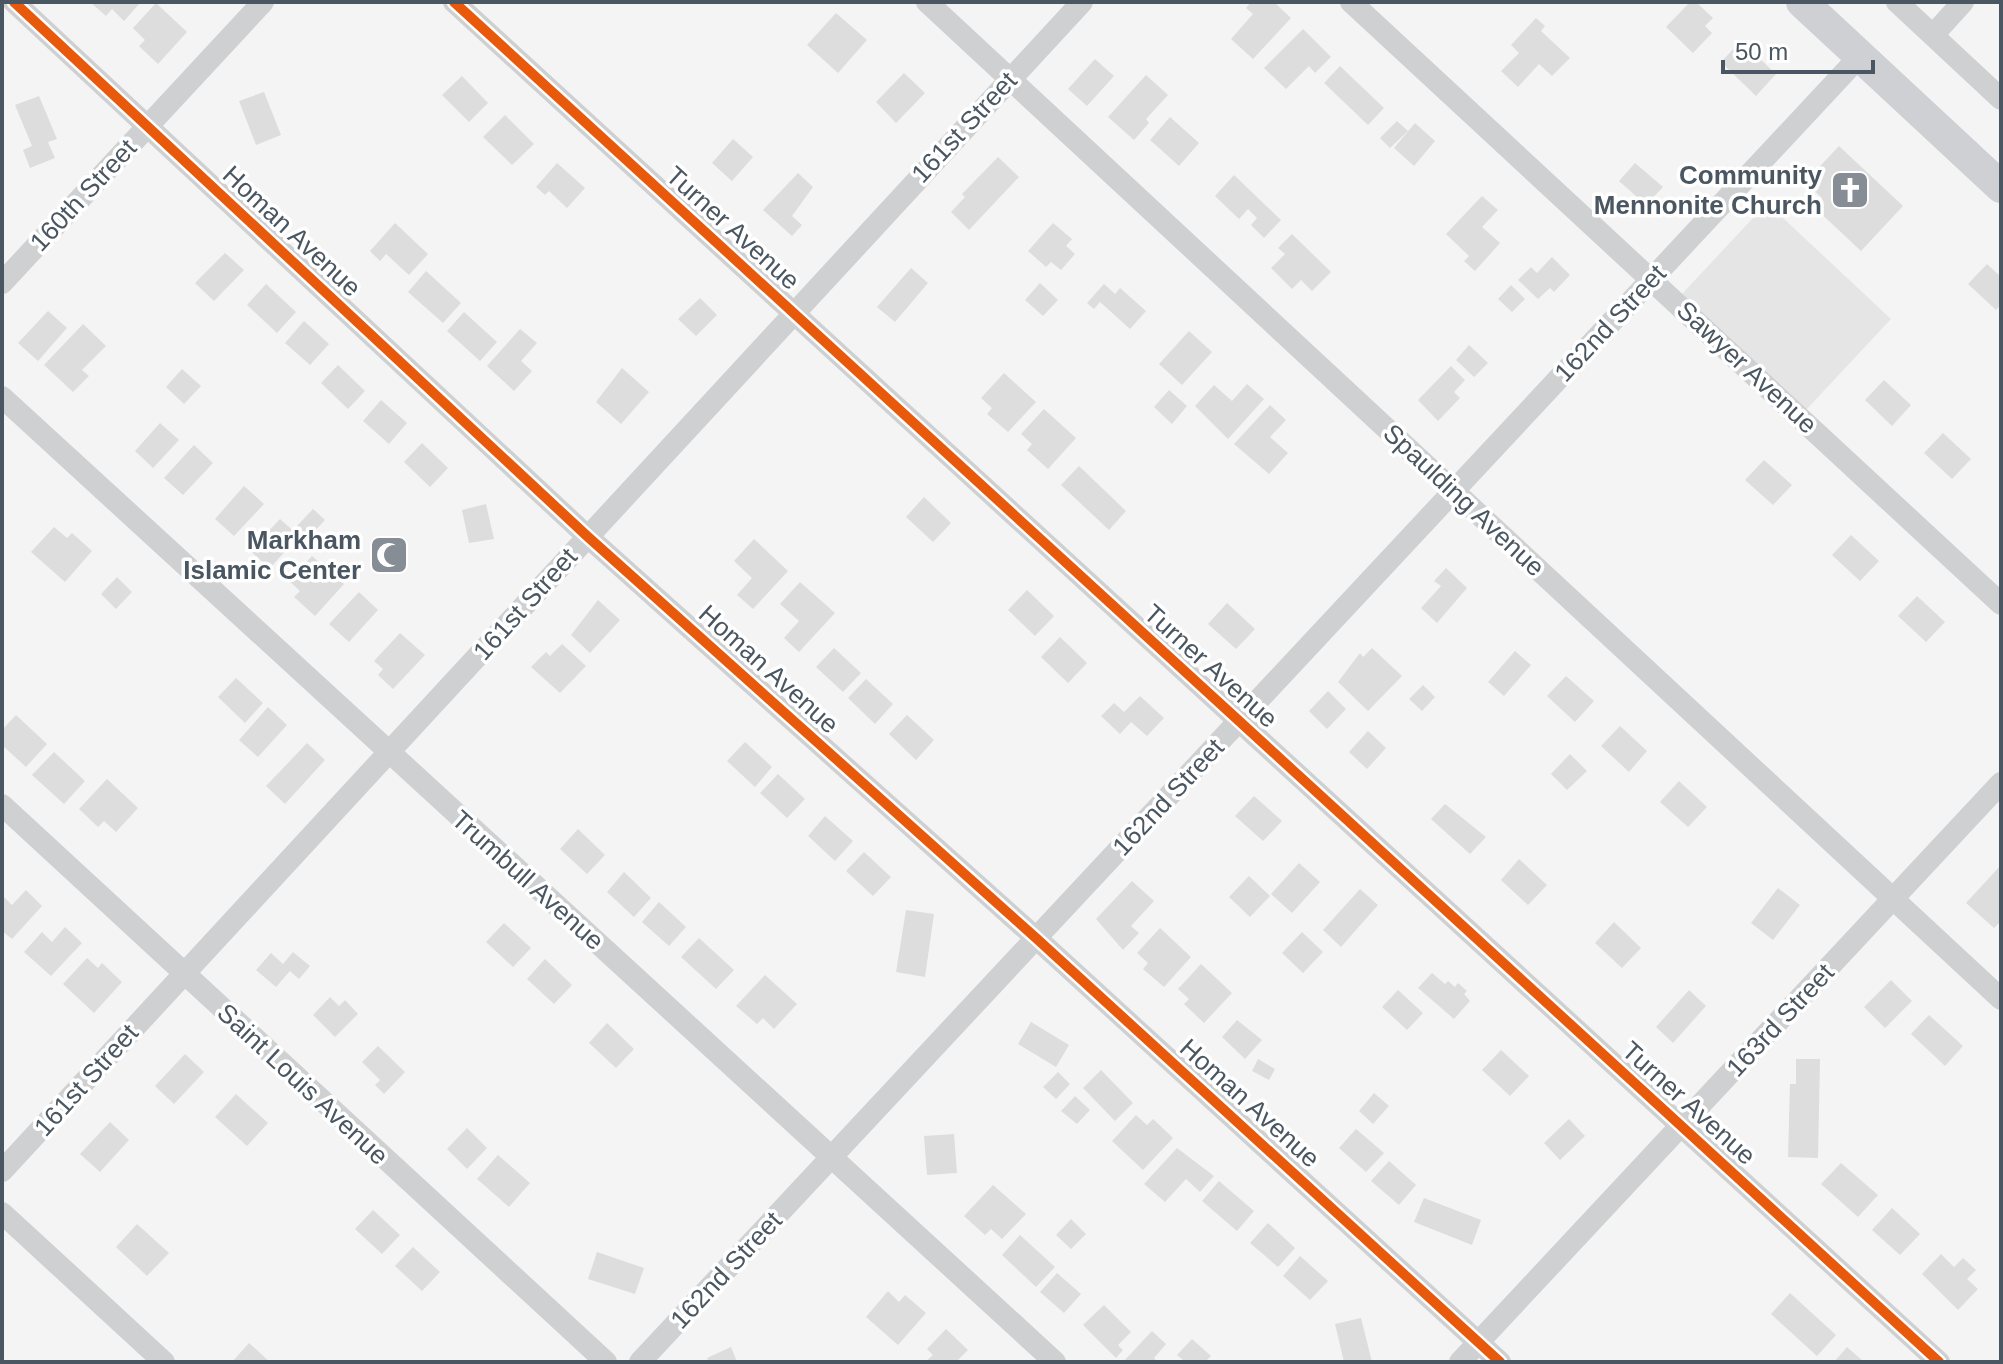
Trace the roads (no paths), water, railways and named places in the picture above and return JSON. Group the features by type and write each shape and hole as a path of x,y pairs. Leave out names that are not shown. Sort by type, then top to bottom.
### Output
{"main road":[{"path":"1802,2 2001,187"}],"street":[{"name":"Homan Avenue","path":"14,2 587,536 1036,938 1500,1362"},
{"name":"160th Street","path":"2,283 263,2"},
{"name":"Turner Avenue","path":"454,2 1939,1362"},
{"name":"Spaulding Avenue","path":"927,2 2001,999"},
{"name":"161st Street","path":"2,1171 1082,2"},
{"name":"Sawyer Avenue","path":"1351,2 2001,604"},
{"path":"1897,2 2001,99"},
{"path":"1933,35 1963,2"},
{"name":"162nd Street","path":"640,1362 1860,56"},
{"name":"Trumbull Avenue","path":"2,397 1055,1362"},
{"name":"163rd Street","path":"1460,1362 2001,783"},
{"name":"Saint Louis Avenue","path":"2,805 606,1362"},
{"path":"2,1213 164,1362"}],"place":[{"name":"Community Mennonite Church","path":"1850,190"},
{"name":"Markham Islamic Center","path":"389,555"}]}
